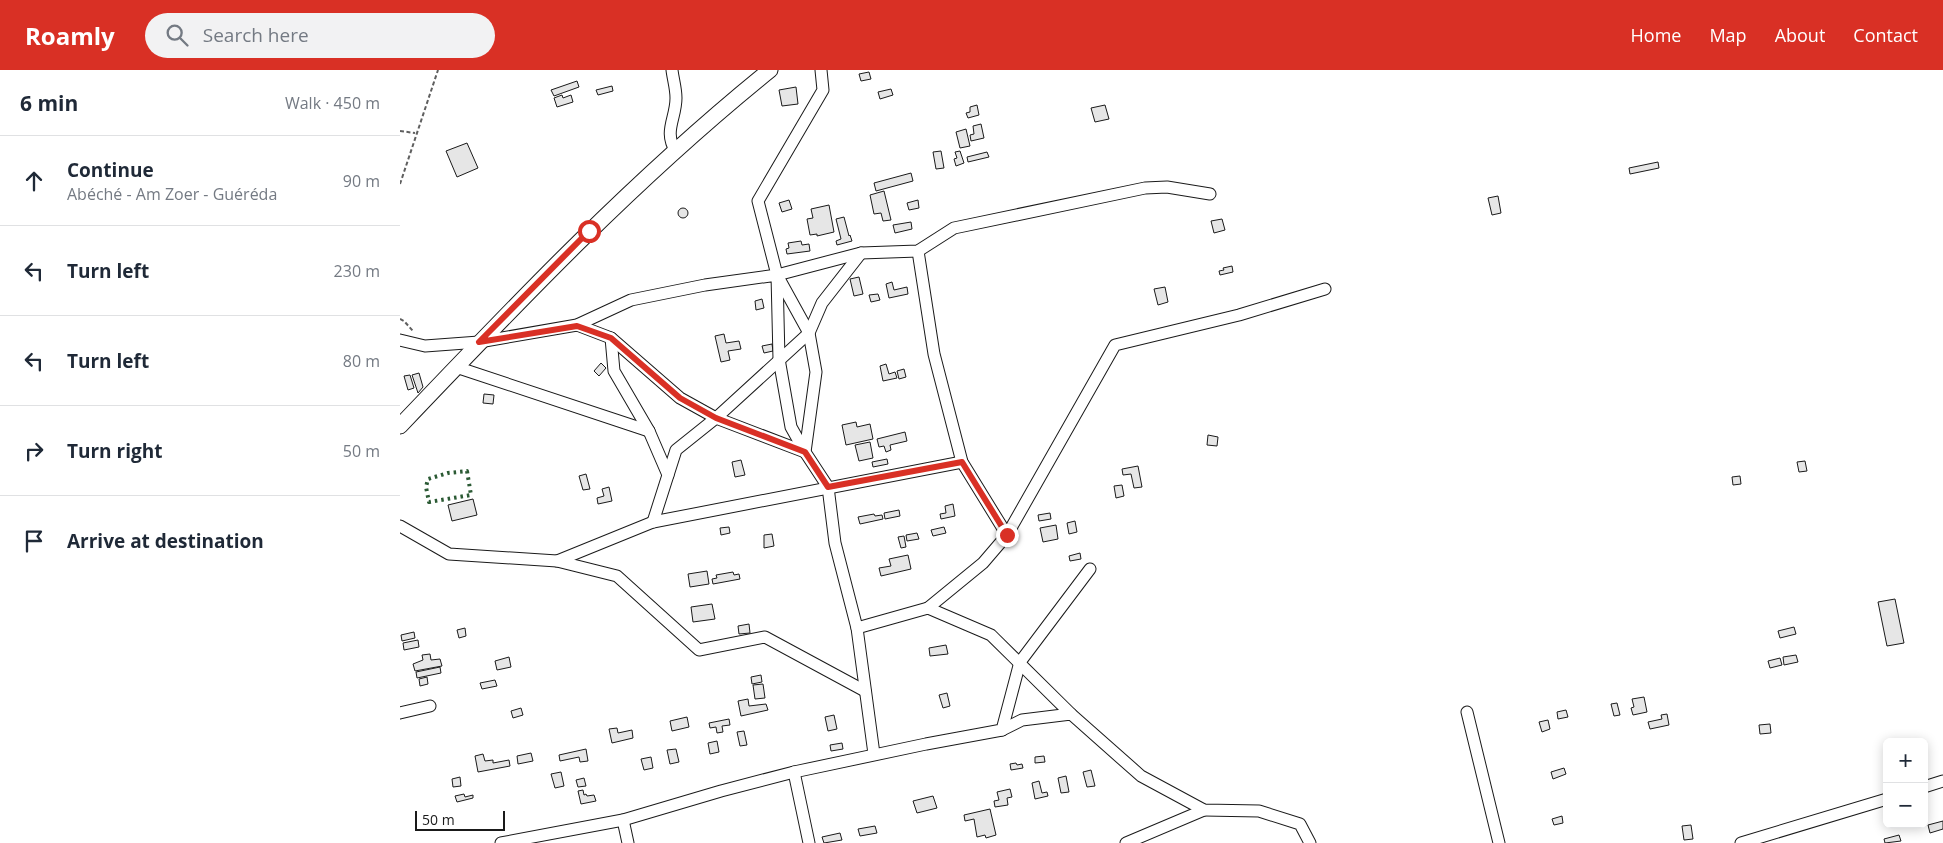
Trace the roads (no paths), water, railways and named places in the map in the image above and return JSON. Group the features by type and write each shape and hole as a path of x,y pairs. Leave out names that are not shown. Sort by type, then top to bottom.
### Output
{"main road":[{"path":"400,426 479,342 589,231 770,70"}],"street":[{"path":"672,70 676,98 670,142 676,152"},
{"path":"821,70 823,90 758,201 777,275 779,359 791,427 828,487 835,543 857,628 874,754"},
{"path":"400,340 424,346 479,342 577,326 631,300 705,284 777,275 861,254 918,251 954,228 1145,188 1167,187 1210,194"},
{"path":"918,251 934,354 962,462 1007,535"},
{"path":"653,522 676,450 716,418 809,333 822,303 861,254"},
{"path":"777,275 809,333 816,372 805,452"},
{"path":"857,628 928,608 983,563 1007,535 1115,345 1239,315 1325,289"},
{"path":"577,326 611,338 680,398 716,418 805,452"},
{"path":"611,338 614,371 649,431 668,475"},
{"path":"456,367 649,431"},
{"path":"557,561 653,522 962,462"},
{"path":"400,526 449,554 557,561 617,576 699,650 765,636 865,691"},
{"path":"1002,730 1020,662 1090,569"},
{"path":"928,608 991,634 1070,714 1141,776 1204,810"},
{"path":"400,713 430,706"},
{"path":"1467,712 1498,843"},
{"path":"501,843 623,820 794,772 874,754 1002,730 1022,720 1070,714"},
{"path":"794,772 809,843"},
{"path":"1928,786 1943,781"},
{"path":"1741,843 1771,839 1883,800"},
{"path":"1126,843 1204,810 1258,811 1300,824 1310,843"},
{"path":"623,820 628,843"}]}
